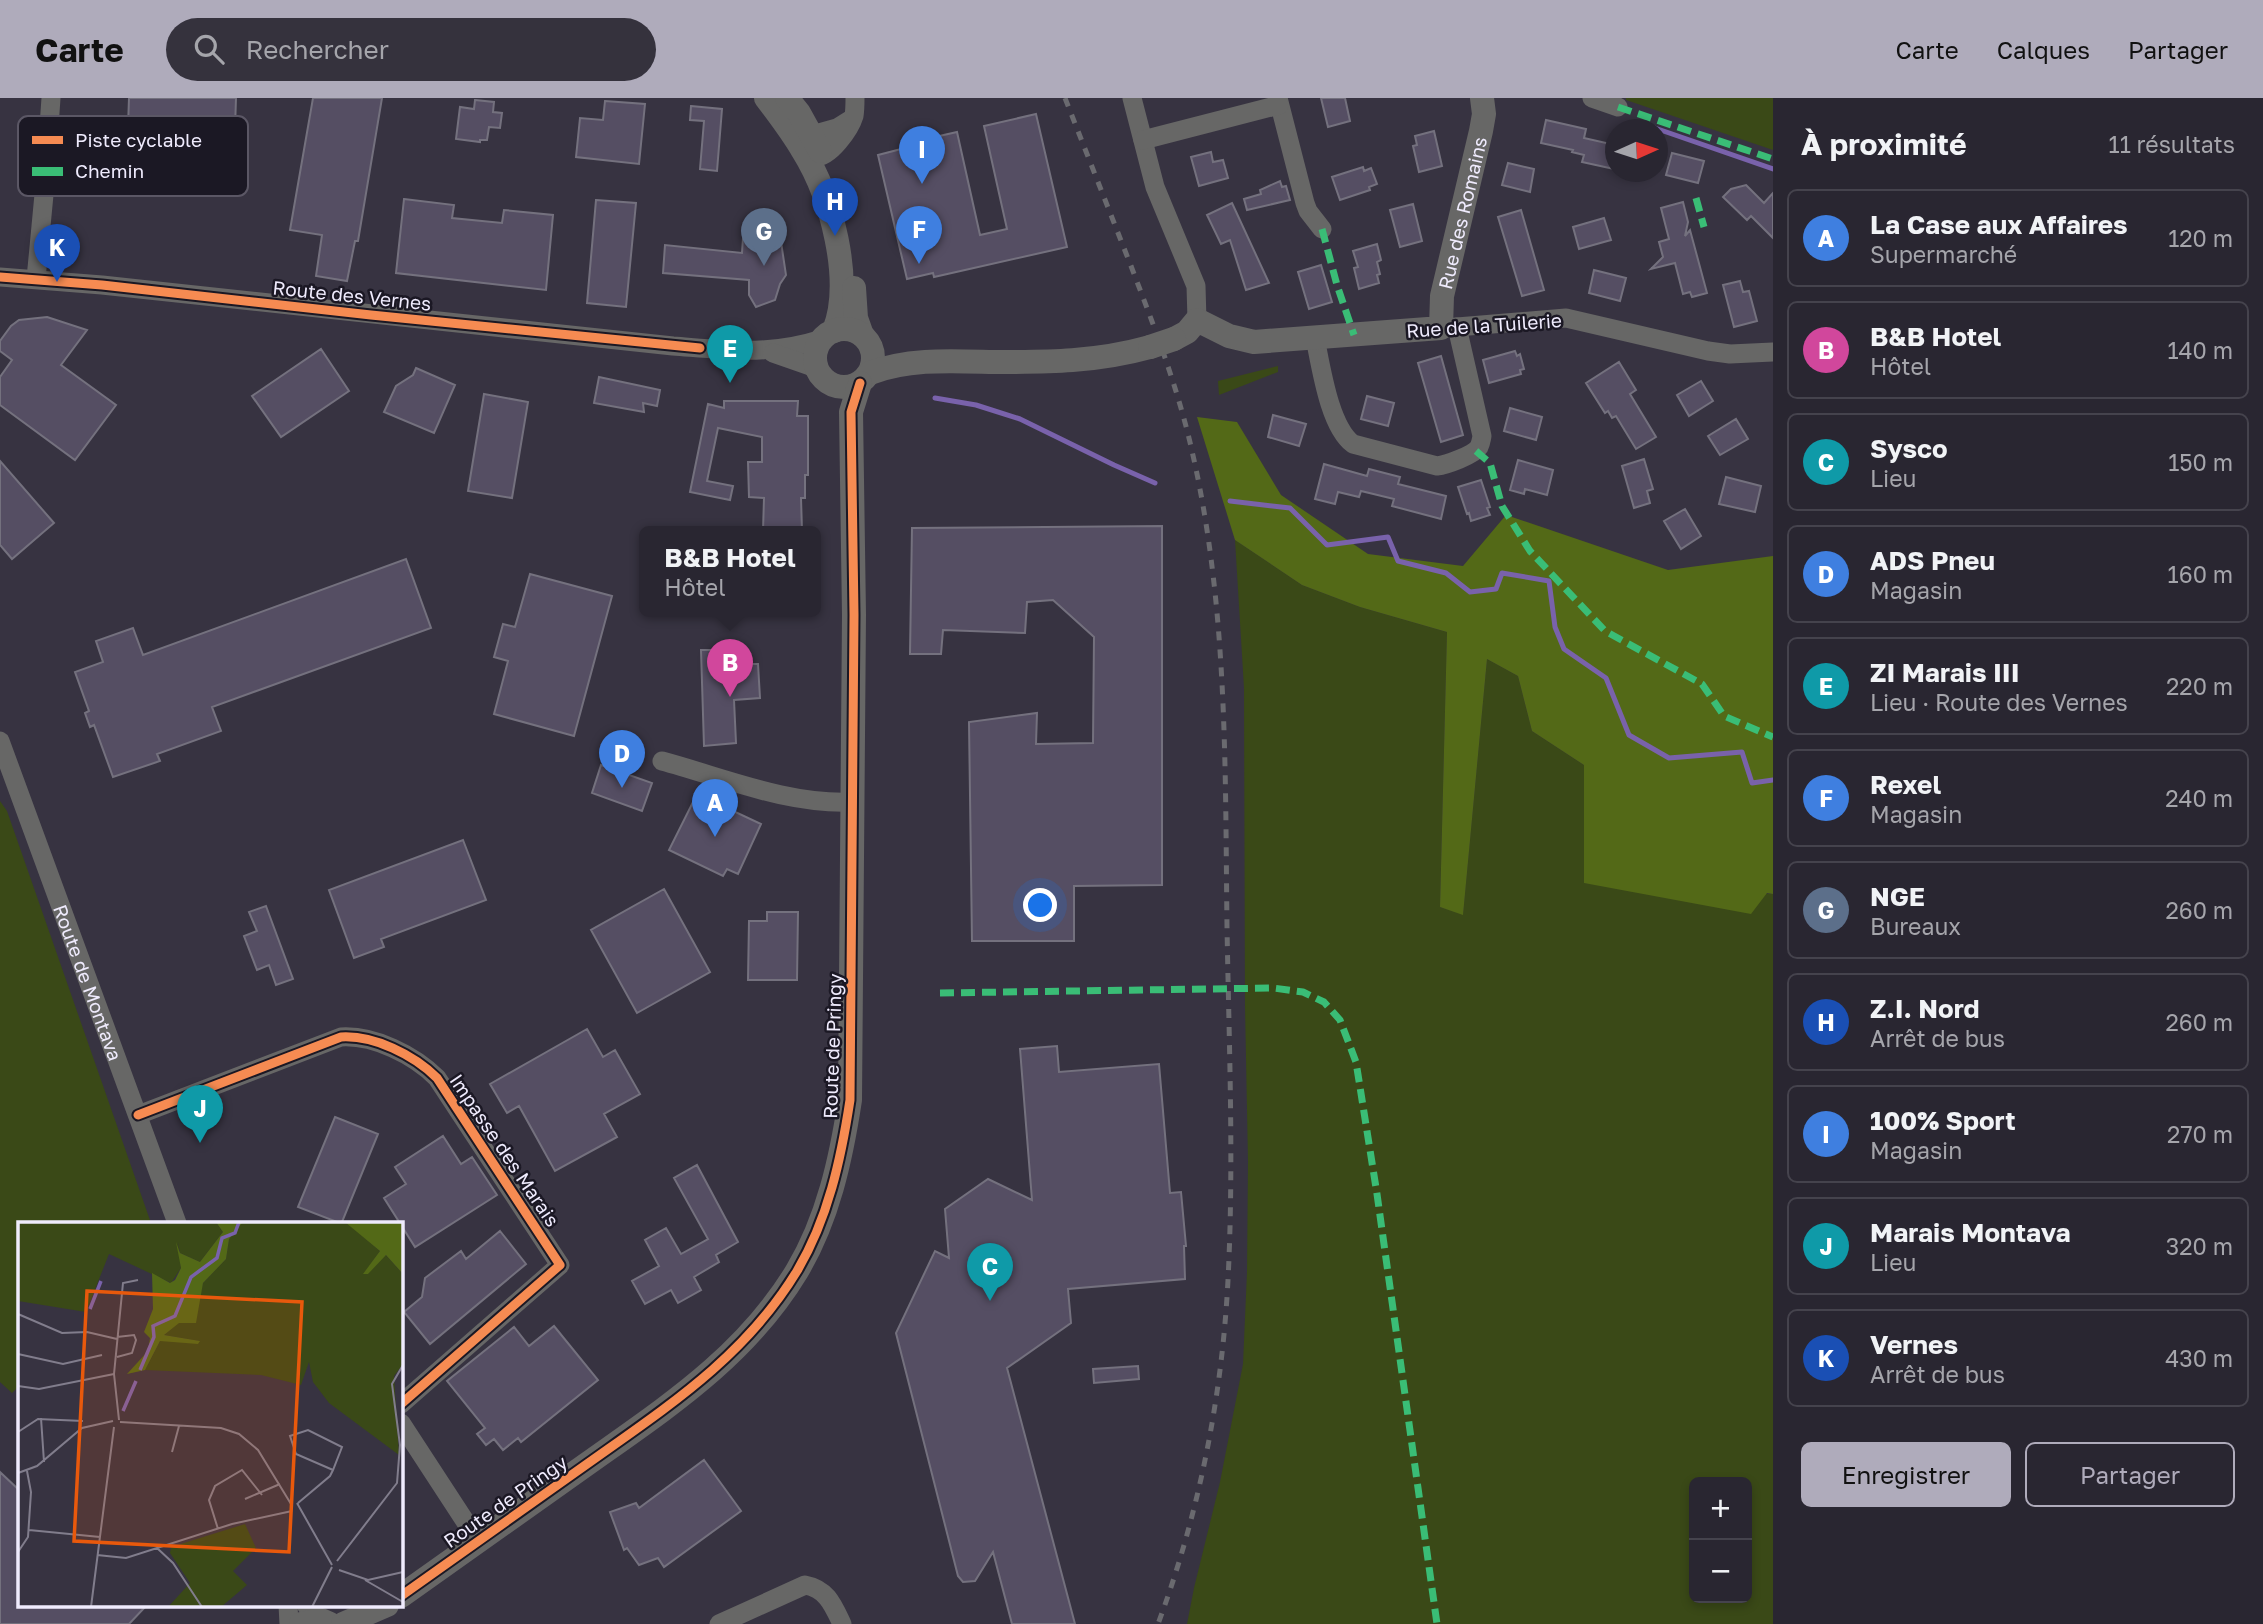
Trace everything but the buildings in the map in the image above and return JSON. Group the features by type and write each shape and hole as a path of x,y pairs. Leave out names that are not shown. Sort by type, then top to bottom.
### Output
{"street":[{"path":"50,116 51,98"},
{"path":"766,98 813,148 838,251 842,296 828,335 815,353 823,376 851,412"},
{"path":"788,98 835,189 848,236 855,312 873,359 865,378"},
{"path":"813,148 842,137 853,118 855,98"},
{"path":"823,376 846,388 892,366 931,361 1063,362 1119,356 1174,339 1187,332 1197,320 1198,297 1194,276 1155,187 1132,98"},
{"name":"Rue des Romains","path":"1449,328 1442,296 1481,131 1482,98"},
{"path":"1592,98 1618,107"},
{"path":"1143,140 1278,101 1305,203 1322,229"},
{"path":"36,279 45,196"},
{"name":"Route des Vernes","path":"0,276 673,346 769,351 800,346 828,335"},
{"name":"Rue de la Tuilerie","path":"1197,320 1244,341 1566,318 1708,351 1730,354 1773,352"},
{"path":"1315,338 1331,404 1347,440 1353,444 1437,466 1476,451 1481,445 1482,436 1449,328"},
{"path":"828,335 846,329 895,354 931,361"},
{"name":"Route des Vernes","path":"769,351 823,376"},
{"name":"Route de Pringy","path":"402,1595 713,1372 744,1341 797,1271 816,1232 833,1185 844,1142 850,1100 854,615 851,412 865,378"},
{"name":"Route de Montava","path":"0,741 177,1222"},
{"path":"662,761 793,798 823,803 853,802"},
{"name":"Impasse des Marais","path":"138,1115 341,1037 368,1038 423,1064 437,1078 561,1265 402,1403"},
{"path":"402,1425 478,1541"},
{"path":"719,1624 805,1585 817,1588 828,1597 842,1624"},
{"path":"288,1606 289,1624"},
{"path":"320,1619 383,1606"},
{"path":"371,1624 387,1606"}],"green space":[{"path":"1773,98 1773,150 1626,100"},
{"path":"1278,366 1278,372 1219,395 1218,381"},
{"path":"1197,417 1237,422 1281,495 1368,554 1463,566 1506,515 1668,570 1773,556 1773,894 1767,893 1751,914 1584,883 1584,765 1532,731 1518,676 1487,659 1463,915 1440,907 1447,632 1360,607 1302,585 1235,540"},
{"path":"1235,540 1302,585 1360,607 1447,632 1440,907 1463,914 1487,659 1518,676 1532,731 1584,765 1584,883 1773,894 1773,1624 1187,1624 1220,1482 1243,1364 1248,1161 1244,688"},
{"path":"0,801 7,811 151,1222 18,1222 18,1387 12,1393 0,1382"}],"waterway":[{"path":"1668,133 1773,169"},
{"path":"935,398 976,405 1020,419 1155,483"},
{"path":"1230,501 1290,508 1327,545 1388,537 1398,561 1446,573 1470,592 1496,589 1502,573 1549,581 1555,627 1564,649 1606,678 1629,735 1669,758 1742,752 1752,783 1773,780"}],"railway":[{"path":"1065,98 1157,334 1186,427 1204,510 1222,688 1231,1192 1225,1324 1214,1411 1197,1498 1158,1624"}],"marked path":[{"path":"1618,107 1773,159"},
{"path":"1696,198 1704,227"},
{"path":"1322,229 1354,335"},
{"path":"1476,451 1490,463 1502,506 1530,551 1605,631 1702,684 1724,716 1773,737"},
{"path":"940,993 1273,988 1303,992 1324,1002 1340,1020 1356,1062 1437,1624"}],"cycle path":[{"path":"0,277 102,285 700,348"},
{"path":"402,1595 675,1401 729,1355 776,1302 797,1271 825,1210 850,1100 854,615 851,412 860,383"},
{"path":"138,1115 341,1037 367,1039 393,1048 437,1078 560,1265 402,1403"}],"place":[{"name":"100% Sport","path":"922,184"},
{"name":"Z.I. Nord","path":"835,236"},
{"name":"Rexel","path":"919,264"},
{"name":"NGE","path":"764,266"},
{"name":"Vernes","path":"57,282"},
{"name":"ZI Marais III","path":"730,383"},
{"name":"B&B Hotel","path":"730,697"},
{"name":"ADS Pneu","path":"622,788"},
{"name":"La Case aux Affaires","path":"715,837"},
{"name":"Marais Montava","path":"200,1143"},
{"name":"Sysco","path":"990,1301"}]}
